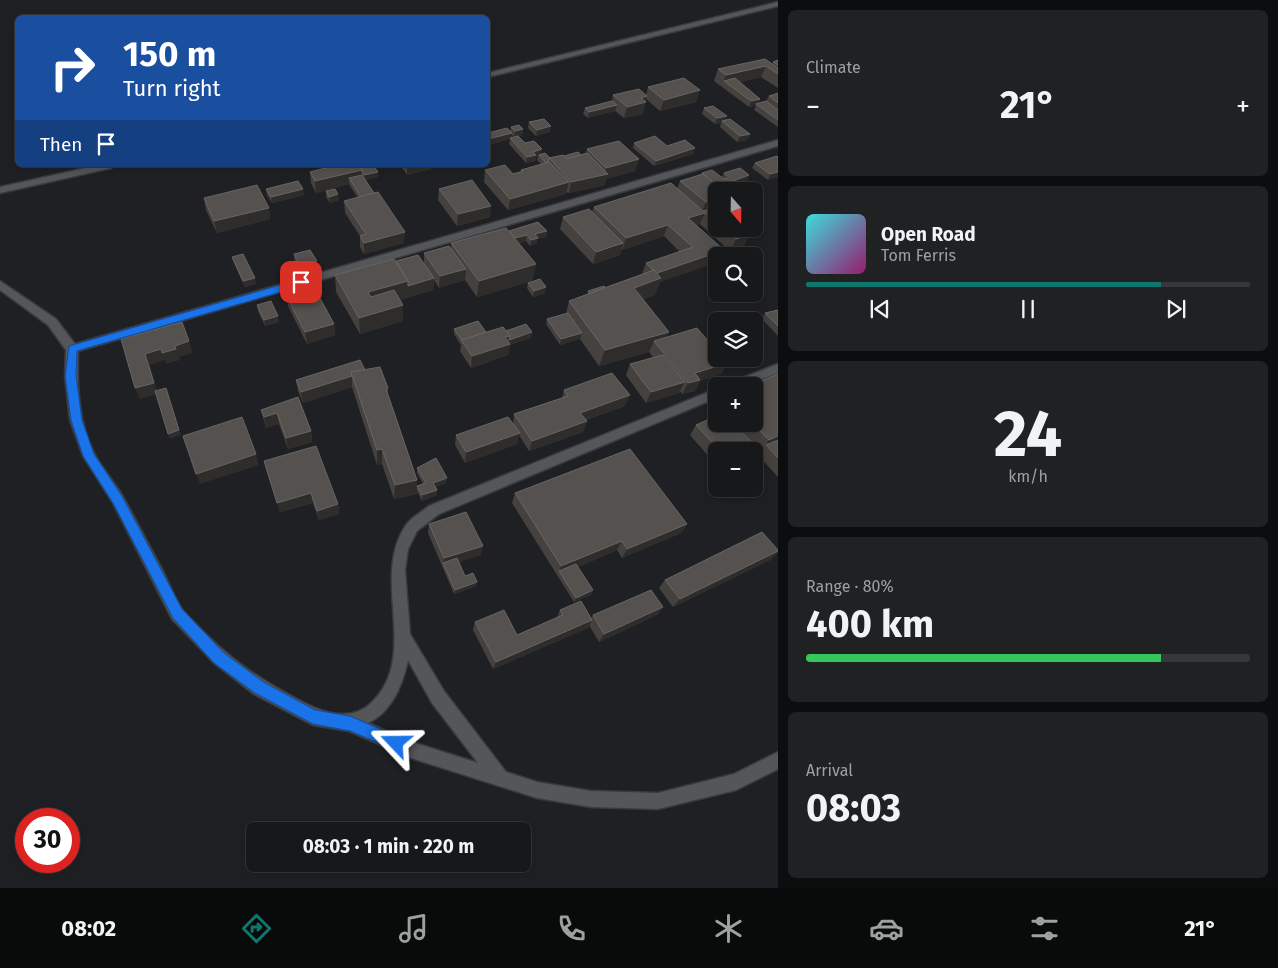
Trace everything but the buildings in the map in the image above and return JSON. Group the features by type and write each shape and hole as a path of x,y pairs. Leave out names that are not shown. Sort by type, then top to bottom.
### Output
{"street":[{"path":"490,75 778,4"},
{"path":"72,349 778,143"},
{"path":"0,190 102,167"},
{"path":"0,285 52,322 72,349 71,376 76,420 89,456 118,499 177,614 219,658 260,688 313,717 350,724 412,750 537,790 591,799 658,801 736,782 778,760"},
{"path":"756,377 778,368"},
{"path":"350,724 375,710 391,690 399,674 404,638 398,585 401,554 411,529 434,510 708,396"},
{"path":"404,638 438,697 500,778"}],"route":[{"path":"301,282 72,349 71,376 76,420 89,456 118,499 177,614 219,658 260,688 313,717 350,724 396,743"}]}
